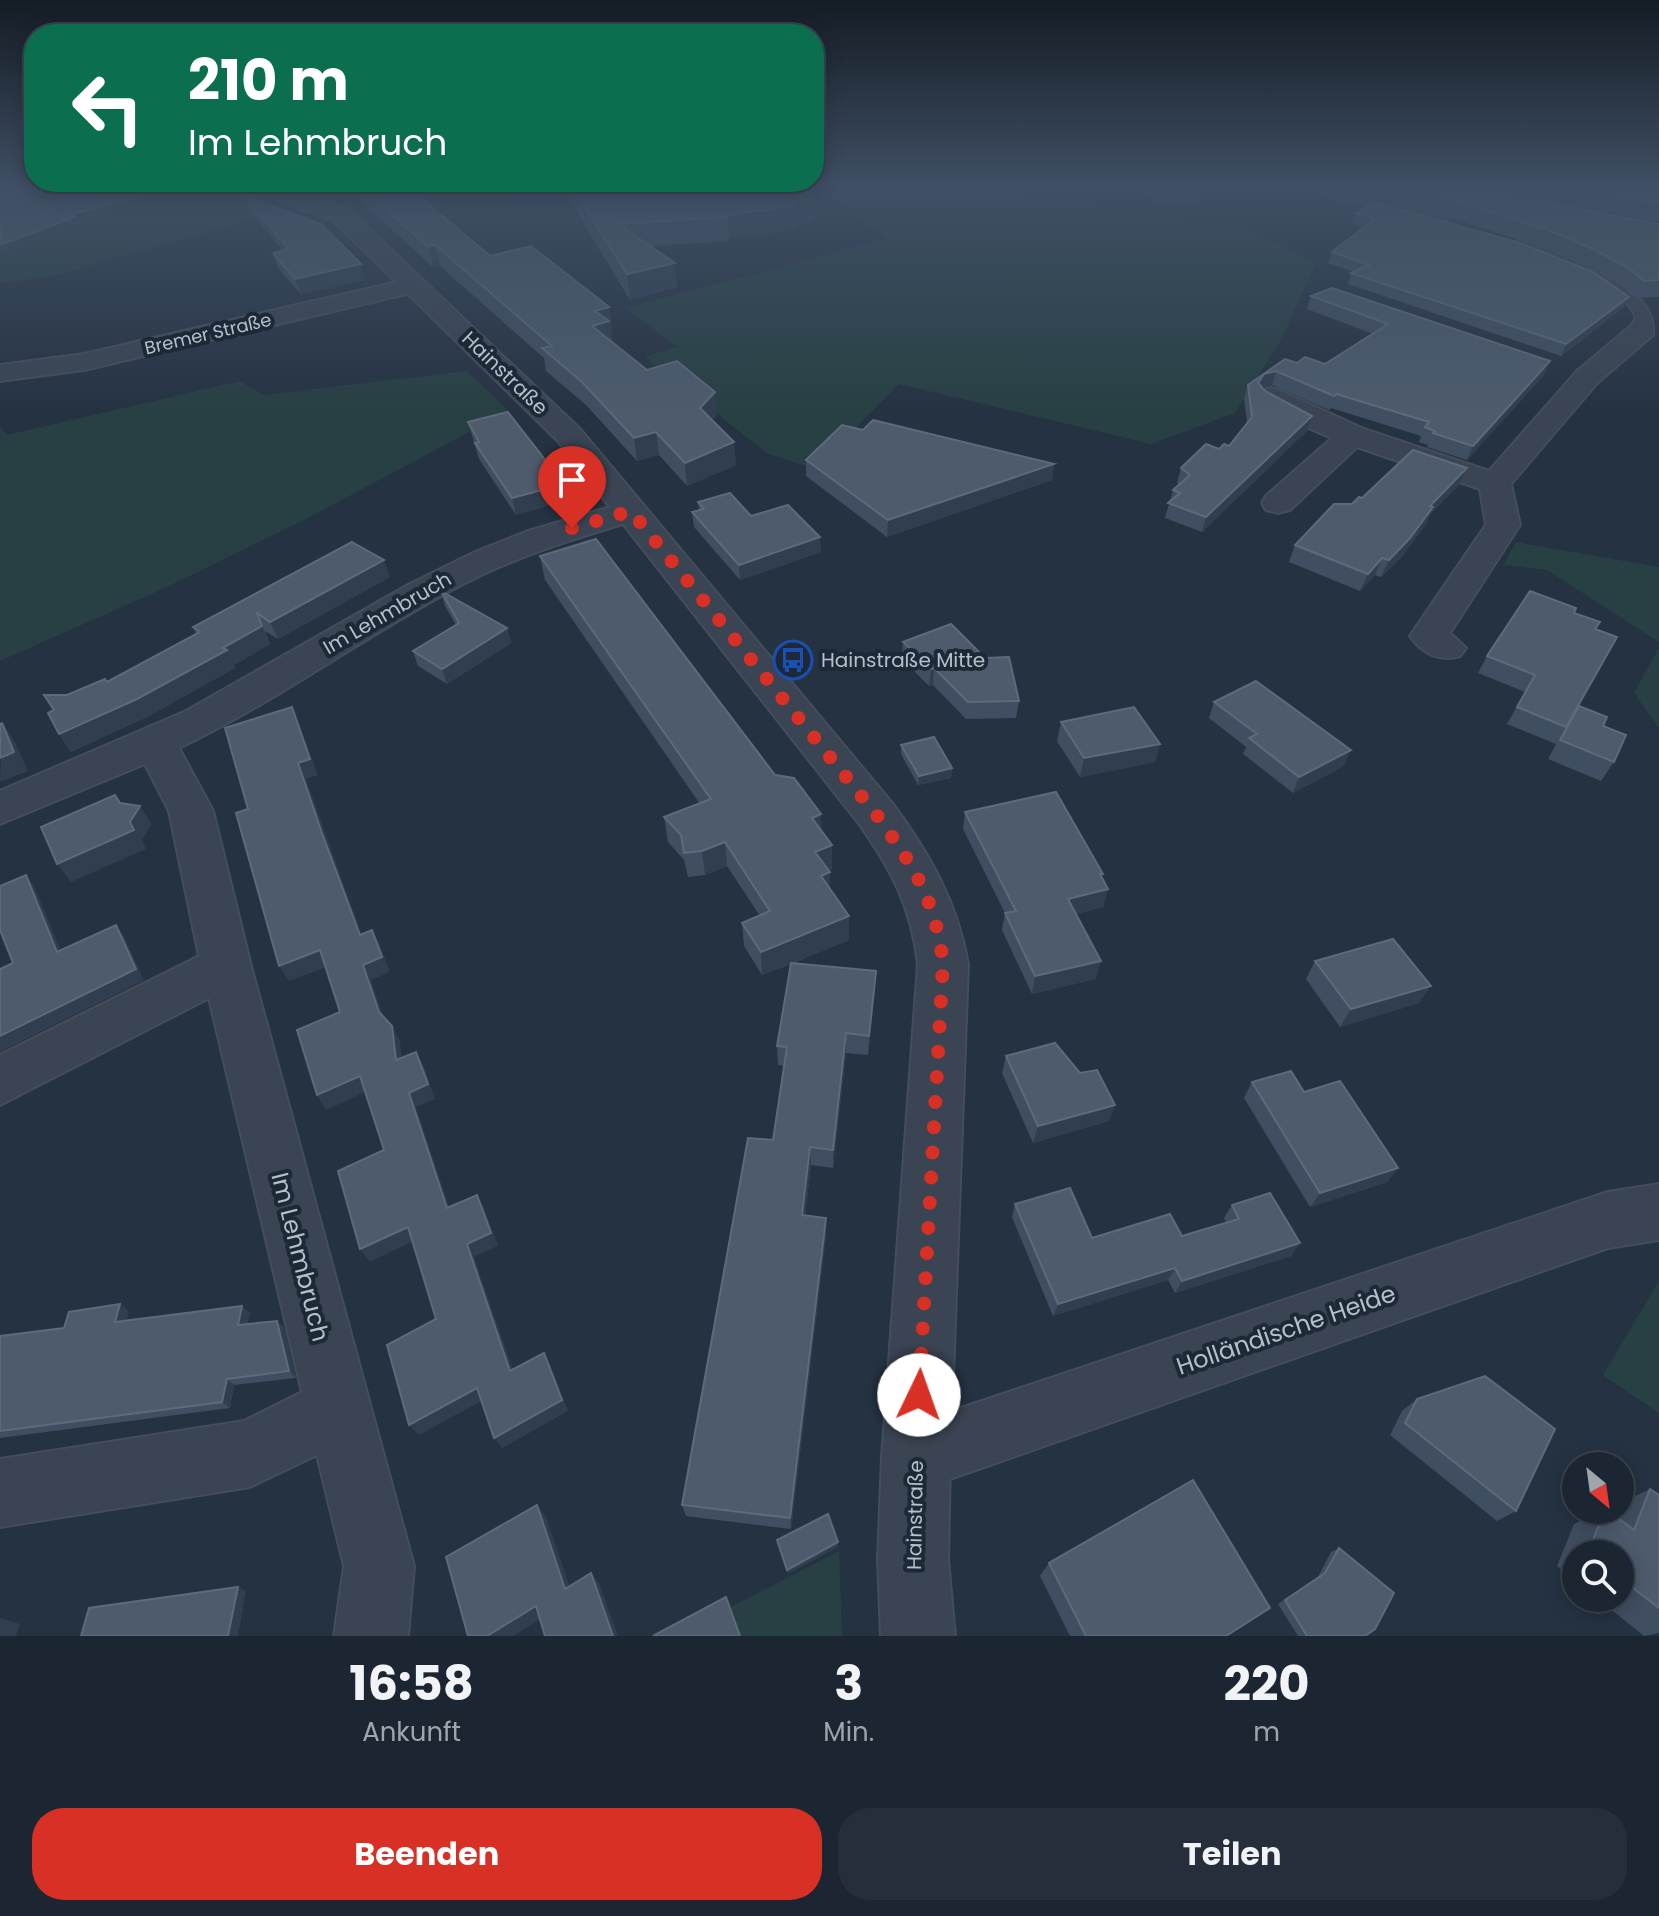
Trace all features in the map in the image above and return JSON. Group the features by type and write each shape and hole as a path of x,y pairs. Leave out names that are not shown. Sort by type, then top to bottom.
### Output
{"street":[{"name":"Hainstraße","path":"389,261 569,435 876,814 921,881 939,928 943,964 916,1457 913,1560 918,1636"},
{"path":"1447,648 1429,636 1503,525 1495,483 1572,372 1652,332 1643,302 1622,286 1565,261"},
{"name":"Bremer Straße","path":"0,373 84,362 414,285"},
{"path":"1271,397 1352,436 1495,483"},
{"path":"1278,503 1352,436"},
{"name":"Im Lehmbruch","path":"0,808 155,743 228,706 421,592 488,559 543,537 631,511"},
{"name":"Im Lehmbruch","path":"155,743 191,811 226,966 379,1566 371,1636"},
{"path":"0,1081 226,966"},
{"name":"Holländische Heide","path":"916,1457 1608,1220 1659,1212"},
{"path":"0,1493 250,1454 338,1409"}],"green space":[{"path":"0,261 106,261 55,276 0,283"},
{"path":"801,261 1316,263 1281,340 1235,413 1151,444 899,384 815,469 768,454 645,357 677,347 626,308"},
{"path":"467,371 509,411 304,520 165,588 0,661 0,427 7,435 240,381 263,395"},
{"path":"1516,542 1659,567 1659,642 1547,570 1503,565"},
{"path":"1659,648 1659,728 1634,693"},
{"path":"1659,1281 1659,1413 1603,1375"},
{"path":"839,1551 842,1636 675,1636"}],"building":[{"path":"280,261 358,261 361,264 295,279"},
{"path":"454,261 551,261 609,307 595,311 609,321 592,326 647,370 677,361 715,392 700,408 734,442 685,463 656,432 634,438 582,382 542,348 552,346"},
{"path":"619,261 675,263 627,274"},
{"path":"1359,261 1566,261 1593,272 1629,297 1566,344 1351,273 1369,265"},
{"path":"1616,261 1659,261 1659,280 1644,281"},
{"path":"1332,288 1550,361 1473,446 1433,433 1435,431 1425,427 1429,422 1336,394 1334,396 1276,371 1264,374 1258,383 1265,391 1312,416 1206,517 1168,503 1180,493 1173,490 1190,475 1181,468 1206,444 1219,449 1224,444 1229,446 1252,417 1248,385 1285,359 1297,363 1305,357 1325,364 1388,324 1311,296"},
{"path":"508,412 564,484 512,498 475,443 479,442 468,422"},
{"path":"873,420 1054,464 888,520 806,460 842,425 863,430"},
{"path":"1413,450 1467,468 1430,506 1433,507 1410,538 1389,560 1382,558 1368,574 1295,545 1334,504 1352,504 1359,497 1362,498"},
{"path":"730,493 751,516 788,505 820,537 739,565 692,512 704,509 698,502"},
{"path":"596,539 775,775 794,778 821,814 812,818 832,845 815,852 830,872 821,876 849,916 761,952 742,923 770,911 725,842 702,851 684,853 681,835 664,817 711,799 540,556"},
{"path":"352,542 384,560 270,622 257,613 262,626 223,648 227,650 137,699 59,734 48,713 54,710 44,695 67,695 105,679 107,682 200,632 193,627"},
{"path":"441,591 507,628 442,669 413,651 459,623"},
{"path":"1530,591 1576,608 1574,613 1600,622 1595,629 1617,637 1566,727 1517,707 1535,675 1487,656"},
{"path":"951,624 985,658 1009,657 1019,701 968,702 903,642"},
{"path":"1256,681 1351,750 1299,777 1249,738 1257,734 1214,702"},
{"path":"1579,706 1607,717 1603,726 1626,735 1614,762 1560,740"},
{"path":"292,707 310,759 298,763 322,833 360,935 372,930 382,957 363,965 379,1012 392,1026 396,1060 416,1052 428,1084 409,1093 447,1208 477,1195 491,1233 467,1244 510,1371 544,1353 562,1400 494,1438 477,1388 409,1425 387,1345 436,1319 408,1227 360,1249 338,1171 384,1150 360,1076 317,1095 297,1030 340,1012 320,950 279,966 236,813 248,809 225,728"},
{"path":"1134,707 1160,744 1084,758 1061,722"},
{"path":"0,724 14,752 0,758"},
{"path":"934,737 952,768 919,776 901,745"},
{"path":"1056,792 1103,874 1100,874 1108,889 1068,899 1101,961 1035,976 1005,913 1016,911 965,812"},
{"path":"115,795 120,803 140,806 130,822 134,830 57,864 41,827"},
{"path":"26,875 57,952 116,925 136,969 0,1036 0,969 13,963 0,930 0,886"},
{"path":"1393,939 1431,986 1351,1009 1315,961"},
{"path":"791,963 876,971 869,1036 846,1033 833,1150 810,1147 802,1215 826,1218 790,1518 682,1505 748,1138 773,1140 787,1047 777,1046"},
{"path":"1055,1043 1080,1073 1097,1070 1115,1105 1038,1126 1006,1056"},
{"path":"1291,1071 1304,1092 1340,1081 1398,1168 1320,1193 1252,1082"},
{"path":"1070,1188 1092,1238 1170,1214 1182,1236 1239,1219 1232,1205 1270,1193 1300,1243 1182,1281 1175,1268 1058,1304 1015,1204"},
{"path":"120,1304 115,1322 242,1306 238,1325 277,1321 289,1371 227,1379 222,1402 0,1431 0,1336 64,1328 69,1312"},
{"path":"1485,1376 1555,1429 1516,1511 1405,1423 1417,1399"},
{"path":"1193,1480 1270,1608 1226,1636 1086,1636 1049,1563"},
{"path":"1650,1489 1659,1495 1659,1608 1634,1589 1634,1540 1593,1540 1599,1524 1626,1524 1634,1530"},
{"path":"537,1505 565,1589 591,1573 613,1636 545,1636 536,1606 487,1636 468,1636 446,1557"},
{"path":"828,1514 838,1542 787,1570 777,1540"},
{"path":"1339,1548 1394,1593 1375,1629 1365,1636 1307,1636 1285,1600 1325,1573"},
{"path":"238,1587 228,1636 81,1636 89,1608"},
{"path":"726,1597 740,1636 653,1636"}],"place":[{"name":"Hainstraße Mitte","path":"793,660"}],"route":[{"path":"572,528 631,511 876,814 908,858 932,906 939,928 943,964 919,1395"}]}
